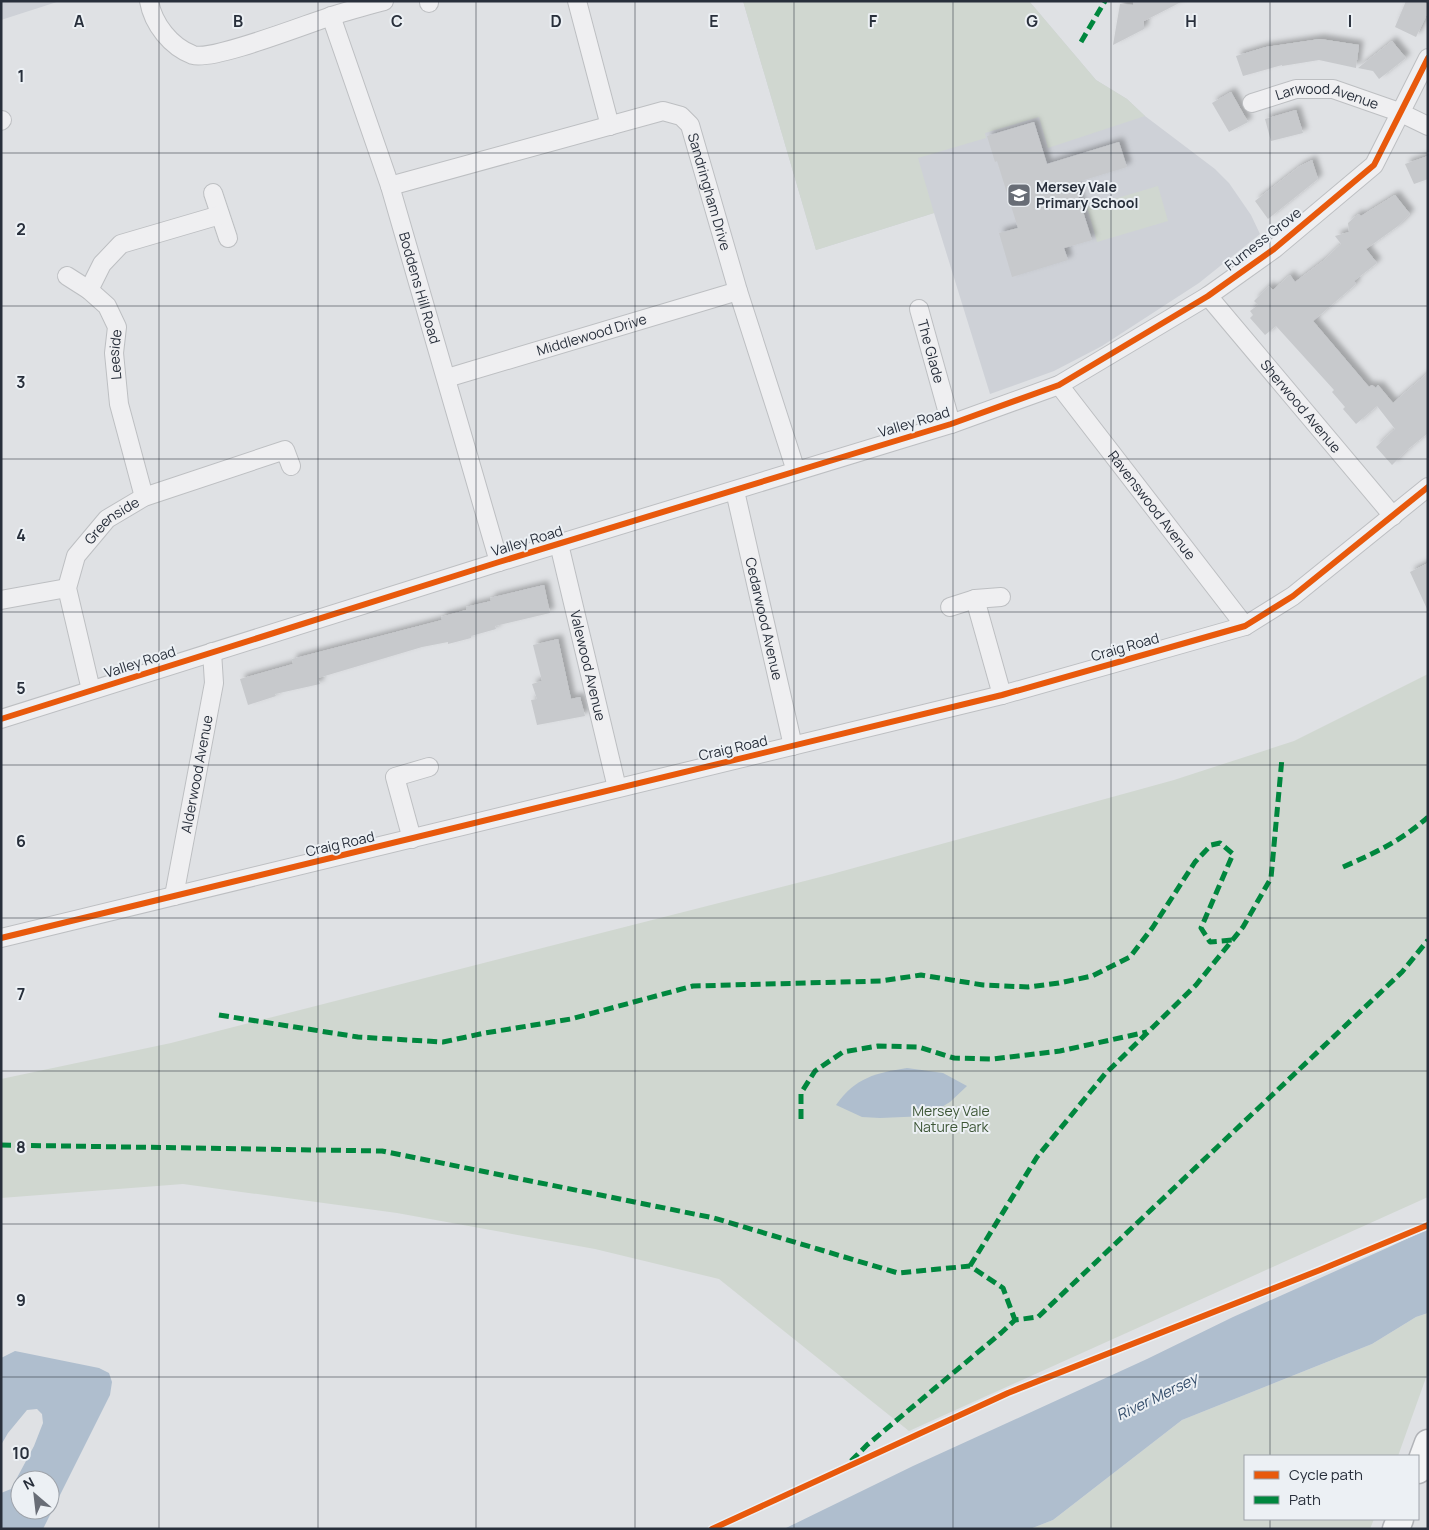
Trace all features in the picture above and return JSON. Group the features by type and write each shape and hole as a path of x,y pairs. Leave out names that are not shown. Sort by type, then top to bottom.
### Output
{"highway":[{"path":"1419,1467 1428,1443"}],"street":[{"path":"149,1 151,12 170,41 194,55 217,54 331,16 384,1"},
{"path":"577,1 610,126"},
{"name":"Boddens Hill Road","path":"331,16 390,186 499,562"},
{"name":"Furness Grove","path":"1059,385 1208,296 1274,249 1374,165 1399,112 1428,58"},
{"name":"Larwood Avenue","path":"1252,103 1296,89 1333,88 1399,112 1428,126"},
{"name":"Sandringham Drive","path":"390,186 663,111 681,116 690,125 738,292 796,471"},
{"path":"213,193 228,238"},
{"path":"88,290 102,264 120,244 220,215"},
{"name":"Leeside","path":"67,276 107,306 117,327 114,353 119,404 144,497"},
{"name":"Middlewood Drive","path":"447,378 738,292"},
{"name":"Sherwood Avenue","path":"1208,296 1393,516"},
{"name":"The Glade","path":"919,309 951,424"},
{"name":"Valley Road","path":"1,719 499,562 951,424 1059,385"},
{"name":"Ravenswood Avenue","path":"1059,385 1246,626"},
{"name":"Greenside","path":"91,690 67,588 76,556 107,519 144,497 288,458"},
{"name":"Craig Road","path":"1,938 1002,694 1246,626 1293,596 1428,487"},
{"name":"Cedarwood Avenue","path":"735,490 793,746"},
{"name":"Valewood Avenue","path":"559,544 617,788"},
{"path":"1,600 67,588"},
{"path":"950,607 975,599 1001,597"},
{"path":"975,599 1002,694"},
{"name":"Alderwood Avenue","path":"174,896 214,683 212,652"},
{"path":"412,839 395,777 429,767"}],"shaded area":[{"path":"1,1 60,1 1,20"},
{"name":"Mersey Vale Primary School","path":"743,1 1029,1 1096,80 1127,99 1145,116 1215,169 1229,183 1251,215 1260,234 1199,283 1102,346 1054,371 990,394 934,213 816,250"}],"green space":[{"path":"743,1 1029,1 1096,80 1127,99 1145,116 1048,148 1039,117 985,133 986,138 918,158 934,213 816,250"},
{"path":"1158,186 1168,221 1097,242 1087,207"},
{"name":"Mersey Vale Nature Park","path":"1428,674 1428,1197 909,1431 719,1279 595,1249 397,1213 183,1184 1,1198 1,1079 171,1043 832,874 1174,780 1294,741"},
{"path":"1428,1313 1428,1372 1398,1455 1244,1455 1244,1520 1374,1520 1370,1529 1030,1529 1053,1520 1182,1420 1372,1344 1416,1317"}],"water":[{"path":"907,1068 943,1073 967,1086 950,1102 927,1116 862,1117 836,1105 859,1082 886,1072"},
{"name":"River Mersey","path":"1428,1229 1428,1313 1416,1317 1372,1344 1182,1420 1053,1520 1030,1529 784,1529 913,1466 1147,1359 1233,1317"},
{"path":"15,1351 99,1368 109,1373 112,1382 110,1395 60,1495 60,1470 21,1470 34,1446 43,1423 42,1414 37,1409 27,1410 8,1433 1,1445 1,1358"},
{"path":"10,1489 10,1520 48,1520 43,1529 1,1529 1,1493"}],"building":[{"path":"1134,1 1183,1 1144,21 1144,29 1113,45 1120,4 1133,5"},
{"path":"1406,1 1421,1 1428,4 1428,12 1416,37 1395,27"},
{"path":"1320,39 1359,45 1356,68 1319,60 1282,65 1243,76 1236,56 1266,47"},
{"path":"1392,41 1406,58 1379,79 1373,71 1358,68"},
{"path":"1231,92 1248,122 1229,132 1212,103"},
{"path":"1296,110 1303,133 1271,141 1265,119"},
{"path":"1034,122 1047,164 1119,142 1127,167 1074,183 1092,240 1064,248 1068,260 1012,277 999,233 1018,228 987,136"},
{"path":"1428,156 1428,179 1414,184 1405,164"},
{"path":"1312,160 1318,179 1268,219 1255,201 1300,166"},
{"path":"1395,195 1410,214 1398,226 1366,249 1377,263 1354,281 1356,284 1313,321 1369,387 1372,385 1376,388 1378,385 1393,403 1428,373 1428,433 1392,465 1376,447 1395,429 1377,406 1356,424 1332,392 1334,390 1276,326 1265,335 1250,318 1253,315 1250,311 1258,305 1254,301 1269,286 1273,290 1290,275 1295,282 1323,261 1341,244 1335,236 1349,232 1348,223 1358,214 1361,216"},
{"path":"1428,563 1428,611 1410,572"},
{"path":"544,585 550,613 495,626 496,629 471,636 471,638 448,644 448,642 422,647 318,678 320,684 275,694 276,696 248,705 240,679 293,664 292,659 442,620 441,617 466,610 466,607 491,601 490,598"},
{"path":"558,639 571,699 580,697 585,716 537,725 531,700 537,699 532,684 542,681 533,645"}],"marked path":[{"path":"1081,42 1105,1"},
{"path":"970,1266 1037,1157 1105,1074 1196,985 1243,927 1271,878 1282,758"},
{"path":"1343,867 1387,846 1408,833 1428,817"},
{"path":"219,1015 358,1037 443,1042 571,1019 693,986 881,981 921,975 983,985 1028,987 1059,983 1092,976 1130,957 1153,927 1195,862 1211,845 1220,843 1233,854 1201,928 1210,942 1233,940"},
{"path":"851,1461 867,1445 1015,1320 1038,1317 1402,972 1428,940"},
{"path":"801,1119 801,1093 815,1071 843,1052 878,1046 919,1047 954,1058 992,1059 1060,1051 1147,1032"},
{"path":"1,1145 382,1151 714,1218 898,1273 970,1266 1003,1288 1015,1320"}],"cycle path":[{"path":"1,719 499,562 951,424 1059,385 1208,296 1274,249 1374,165 1428,58"},
{"path":"1,938 1002,695 1245,626 1293,596 1428,487"},
{"path":"712,1529 1008,1393 1320,1270 1428,1225"}],"place":[{"name":"Mersey Vale Primary School","path":"1019,195"}]}
